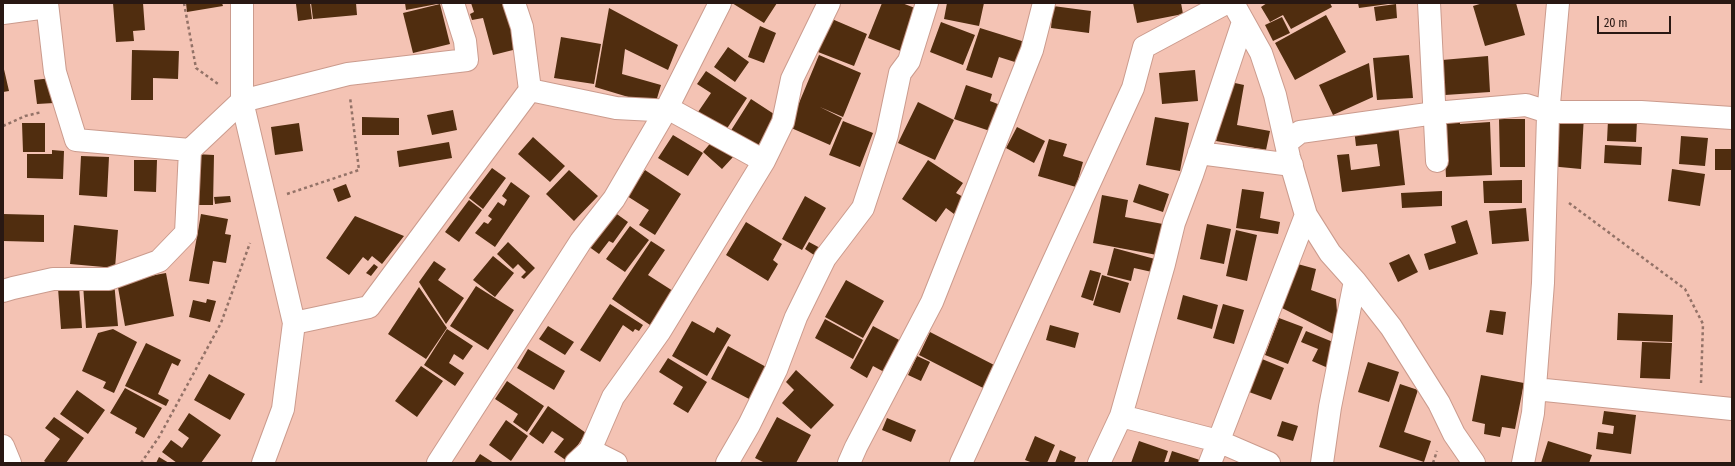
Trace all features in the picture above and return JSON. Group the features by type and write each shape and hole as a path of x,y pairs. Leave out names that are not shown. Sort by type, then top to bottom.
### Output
{"street":[{"path":"242,3 242,101 294,323 283,409 263,463"},
{"path":"3,291 53,279 108,279 159,261 186,233 190,150 242,101 348,74 467,60 465,41 453,3"},
{"path":"294,323 369,306 530,90 522,27 514,3"},
{"path":"438,463 581,241 614,199 666,110 720,3"},
{"path":"616,463 583,457 613,397 660,332 764,161 783,122 792,79 829,3"},
{"path":"727,463 749,425 776,370 796,317 825,258 863,208 887,135 900,73 909,61 927,3"},
{"path":"849,463 932,302 1032,50 1044,3"},
{"path":"961,463 1133,88 1144,47 1226,3"},
{"path":"1233,3 1261,52 1275,96 1286,143 1306,215 1330,253 1355,281 1391,327 1439,402 1454,434 1474,463"},
{"path":"1428,3 1437,161"},
{"path":"1523,463 1533,413 1544,283 1548,112 1558,3"},
{"path":"3,13 47,5 55,72 76,140 190,150"},
{"path":"1099,463 1121,416 1174,223 1243,22"},
{"path":"530,90 616,108 673,111 764,161"},
{"path":"1286,143 1300,132 1435,113 1526,105 1548,112 1641,112 1732,118"},
{"path":"1199,153 1292,165"},
{"path":"1210,463 1306,215"},
{"path":"1322,463 1330,407 1355,281"},
{"path":"1535,389 1732,409"},
{"path":"1121,416 1218,441 1269,463"},
{"path":"3,446 10,463"}],"path":[{"path":"184,3 196,68 242,101"},
{"path":"266,201 359,170 348,74"},
{"path":"3,126 25,116 66,108"},
{"path":"1546,185 1685,290 1703,324 1700,406"},
{"path":"140,463 159,437 221,323 252,237"}],"building":[{"path":"113,3 143,3 145,30 133,31 134,41 116,42"},
{"path":"186,3 222,3 223,6 187,12"},
{"path":"310,3 312,19 298,21 296,4"},
{"path":"311,3 356,3 357,15 313,19"},
{"path":"405,3 437,3 437,4 406,10"},
{"path":"471,3 504,3 517,49 493,55 483,18 472,20 470,14 474,12"},
{"path":"732,3 777,3 764,23"},
{"path":"882,3 902,3 920,10 903,52 868,38"},
{"path":"947,3 984,3 979,26 944,19"},
{"path":"1133,3 1181,3 1183,14 1137,23"},
{"path":"1267,3 1330,3 1332,7 1291,29 1283,15 1270,22 1261,7"},
{"path":"1358,3 1388,3 1388,4 1359,8"},
{"path":"1483,3 1516,3 1525,35 1485,46 1473,6"},
{"path":"440,4 450,44 413,53 403,13"},
{"path":"1396,4 1397,18 1376,21 1374,7"},
{"path":"1053,6 1091,11 1089,33 1051,28"},
{"path":"609,8 678,45 668,70 625,49 622,74 661,85 655,105 595,87"},
{"path":"1326,15 1346,52 1295,80 1275,43"},
{"path":"1282,17 1290,33 1273,41 1265,25"},
{"path":"832,19 867,34 854,66 818,52"},
{"path":"941,22 975,35 963,65 930,52"},
{"path":"760,26 776,33 764,63 748,57"},
{"path":"980,28 1025,42 1018,63 999,57 992,78 966,70"},
{"path":"561,37 601,44 594,84 554,78"},
{"path":"728,47 749,62 735,82 714,67"},
{"path":"132,50 179,51 178,79 153,78 153,100 131,100"},
{"path":"819,55 861,73 843,117 820,107 842,118 830,145 789,127"},
{"path":"1409,55 1413,98 1377,100 1373,58"},
{"path":"1488,56 1490,92 1445,95 1442,60"},
{"path":"1369,63 1373,97 1333,115 1319,85"},
{"path":"3,65 9,91 3,92"},
{"path":"1195,70 1198,101 1162,104 1159,73"},
{"path":"706,71 747,98 726,130 698,112 711,93 697,84"},
{"path":"52,78 54,103 37,104 34,80"},
{"path":"1226,81 1244,85 1237,125 1270,131 1266,150 1216,141"},
{"path":"966,85 992,94 990,101 1003,106 993,132 954,119"},
{"path":"751,99 777,116 756,149 730,132"},
{"path":"918,102 954,120 935,160 898,143"},
{"path":"453,110 457,130 432,135 427,115"},
{"path":"1553,112 1584,115 1581,169 1549,166"},
{"path":"1443,116 1460,116 1460,124 1490,122 1492,175 1446,177"},
{"path":"362,117 399,118 399,135 362,135"},
{"path":"1155,117 1189,123 1180,171 1146,165"},
{"path":"1499,119 1525,119 1525,167 1500,167"},
{"path":"1608,120 1637,121 1636,142 1607,141"},
{"path":"843,121 873,133 860,167 829,155"},
{"path":"22,123 45,123 45,152 23,152"},
{"path":"299,123 303,151 275,155 271,127"},
{"path":"1398,124 1405,185 1342,192 1337,155 1349,154 1351,170 1380,166 1377,144 1356,146 1354,129"},
{"path":"1017,127 1045,141 1034,163 1006,148"},
{"path":"673,135 703,153 688,176 658,158"},
{"path":"1681,136 1708,138 1705,166 1679,164"},
{"path":"533,137 565,166 550,182 518,154"},
{"path":"1049,139 1067,144 1063,156 1083,162 1076,187 1038,176"},
{"path":"713,140 733,157 722,169 703,152"},
{"path":"449,142 452,158 399,167 397,151"},
{"path":"1605,145 1642,147 1641,165 1604,163"},
{"path":"1715,149 1732,149 1732,170 1715,170"},
{"path":"52,150 64,151 63,179 27,178 27,154 52,154"},
{"path":"195,154 214,155 213,205 194,205"},
{"path":"81,156 109,157 107,197 79,195"},
{"path":"134,160 157,160 156,192 134,191"},
{"path":"928,160 963,183 956,193 965,198 954,214 946,208 936,222 902,199"},
{"path":"492,168 506,178 483,209 469,198"},
{"path":"1672,169 1705,174 1700,206 1668,201"},
{"path":"569,170 598,196 574,221 546,194"},
{"path":"645,170 681,194 655,235 639,225 649,210 627,196"},
{"path":"1522,180 1522,203 1484,203 1483,181"},
{"path":"511,182 530,196 495,247 475,233 484,222 488,224 492,219 488,216 498,202 504,206 507,200 502,196"},
{"path":"346,184 351,197 338,202 333,189"},
{"path":"1139,184 1169,194 1163,212 1133,202"},
{"path":"1242,189 1264,192 1260,218 1280,222 1278,234 1236,228"},
{"path":"1442,191 1442,206 1402,208 1401,193"},
{"path":"1102,195 1128,200 1125,217 1163,224 1157,255 1093,243"},
{"path":"230,196 231,202 215,204 214,197"},
{"path":"805,196 826,208 802,250 782,239"},
{"path":"469,200 482,210 459,242 445,232"},
{"path":"1526,208 1529,241 1492,244 1489,211"},
{"path":"614,212 628,222 613,243 609,241 599,254 588,246"},
{"path":"3,214 44,215 44,242 3,241"},
{"path":"201,214 228,219 225,234 231,235 226,263 213,261 209,284 189,281"},
{"path":"355,216 404,236 382,264 372,256 368,261 363,257 349,275 326,258"},
{"path":"1467,220 1478,254 1429,270 1424,254 1456,243 1451,226"},
{"path":"746,222 782,244 773,260 778,264 768,281 726,255"},
{"path":"1207,224 1231,229 1224,264 1200,259"},
{"path":"74,225 118,230 115,268 70,264"},
{"path":"630,226 649,240 625,272 606,259"},
{"path":"1236,230 1257,235 1247,281 1226,276"},
{"path":"651,241 665,250 648,275 673,291 650,325 612,299"},
{"path":"508,242 535,268 524,279 521,277 526,272 518,264 513,269 497,254"},
{"path":"809,242 822,249 817,257 805,249"},
{"path":"1114,248 1155,259 1152,272 1134,268 1131,281 1107,275"},
{"path":"1409,254 1418,272 1398,282 1389,263"},
{"path":"493,256 514,273 495,297 473,280"},
{"path":"434,261 446,269 438,280 464,298 446,324 419,282"},
{"path":"1294,263 1316,269 1311,290 1336,299 1339,337 1282,308"},
{"path":"374,264 378,267 371,276 366,273"},
{"path":"1090,270 1101,273 1093,301 1081,297"},
{"path":"166,273 174,316 125,326 117,282"},
{"path":"1102,275 1129,283 1120,313 1093,305"},
{"path":"846,280 884,301 863,338 825,317"},
{"path":"114,281 118,326 86,328 83,284"},
{"path":"79,286 82,328 61,329 58,288"},
{"path":"476,286 514,310 488,350 450,326"},
{"path":"419,287 447,328 426,359 388,334"},
{"path":"1183,295 1218,305 1212,329 1177,319"},
{"path":"207,299 216,301 210,322 189,317 193,300 206,303"},
{"path":"610,304 643,325 639,331 635,329 633,332 623,325 600,362 580,350"},
{"path":"1223,304 1244,310 1234,344 1213,338"},
{"path":"1490,310 1506,312 1503,335 1486,332"},
{"path":"1618,313 1673,315 1672,342 1617,340"},
{"path":"1279,318 1303,327 1288,364 1265,355"},
{"path":"825,319 863,340 853,359 815,338"},
{"path":"692,321 714,333 717,327 731,335 707,376 672,356"},
{"path":"1050,325 1079,333 1075,348 1046,340"},
{"path":"548,326 574,342 565,355 539,339"},
{"path":"873,326 903,342 886,373 873,366 867,378 850,368"},
{"path":"113,329 137,342 114,393 103,388 106,382 82,371 98,333"},
{"path":"447,329 473,346 463,360 454,354 449,363 464,373 455,386 424,365"},
{"path":"1306,331 1338,344 1328,368 1312,361 1318,349 1301,342"},
{"path":"930,332 998,367 987,390 919,355"},
{"path":"1642,342 1672,343 1670,379 1640,378"},
{"path":"146,343 181,360 178,366 172,363 158,394 169,400 166,406 125,386"},
{"path":"728,346 768,368 751,400 711,379"},
{"path":"528,349 565,371 554,390 517,368"},
{"path":"917,356 930,362 921,381 908,375"},
{"path":"668,358 707,382 688,413 673,404 683,387 659,372"},
{"path":"1262,359 1284,368 1271,400 1249,392"},
{"path":"1368,362 1399,372 1389,402 1358,392"},
{"path":"421,366 443,381 417,417 395,401"},
{"path":"796,370 834,405 811,429 782,403 794,390 786,382"},
{"path":"209,374 245,394 230,420 194,400"},
{"path":"1481,375 1524,383 1515,429 1502,427 1500,437 1484,434 1485,424 1472,421"},
{"path":"507,381 544,406 527,432 513,422 518,414 495,399"},
{"path":"1400,384 1418,390 1404,432 1431,441 1424,462 1379,447"},
{"path":"125,388 162,408 144,438 135,433 137,428 110,413"},
{"path":"77,390 105,410 88,434 60,414"},
{"path":"548,406 586,433 567,461 554,452 564,439 552,431 543,444 529,434"},
{"path":"1604,411 1636,415 1631,454 1596,449 1598,432 1613,434 1614,426 1602,424"},
{"path":"189,413 221,435 201,463 177,463 162,452 171,440 182,448 189,438 178,430"},
{"path":"54,417 84,438 66,463 47,463 44,461 60,439 45,428"},
{"path":"777,417 811,435 796,463 765,463 755,458"},
{"path":"887,418 916,430 911,442 882,430"},
{"path":"506,420 528,436 511,461 489,445"},
{"path":"1282,421 1298,426 1293,441 1277,436"},
{"path":"1035,436 1055,445 1047,463 1033,463 1025,460"},
{"path":"1139,441 1168,451 1164,463 1131,463"},
{"path":"1548,441 1592,455 1589,463 1541,463"},
{"path":"1060,450 1076,457 1074,463 1055,463"},
{"path":"1172,451 1203,461 1202,463 1168,463"},
{"path":"480,454 494,463 474,463"},
{"path":"159,457 169,463 156,463"}]}
